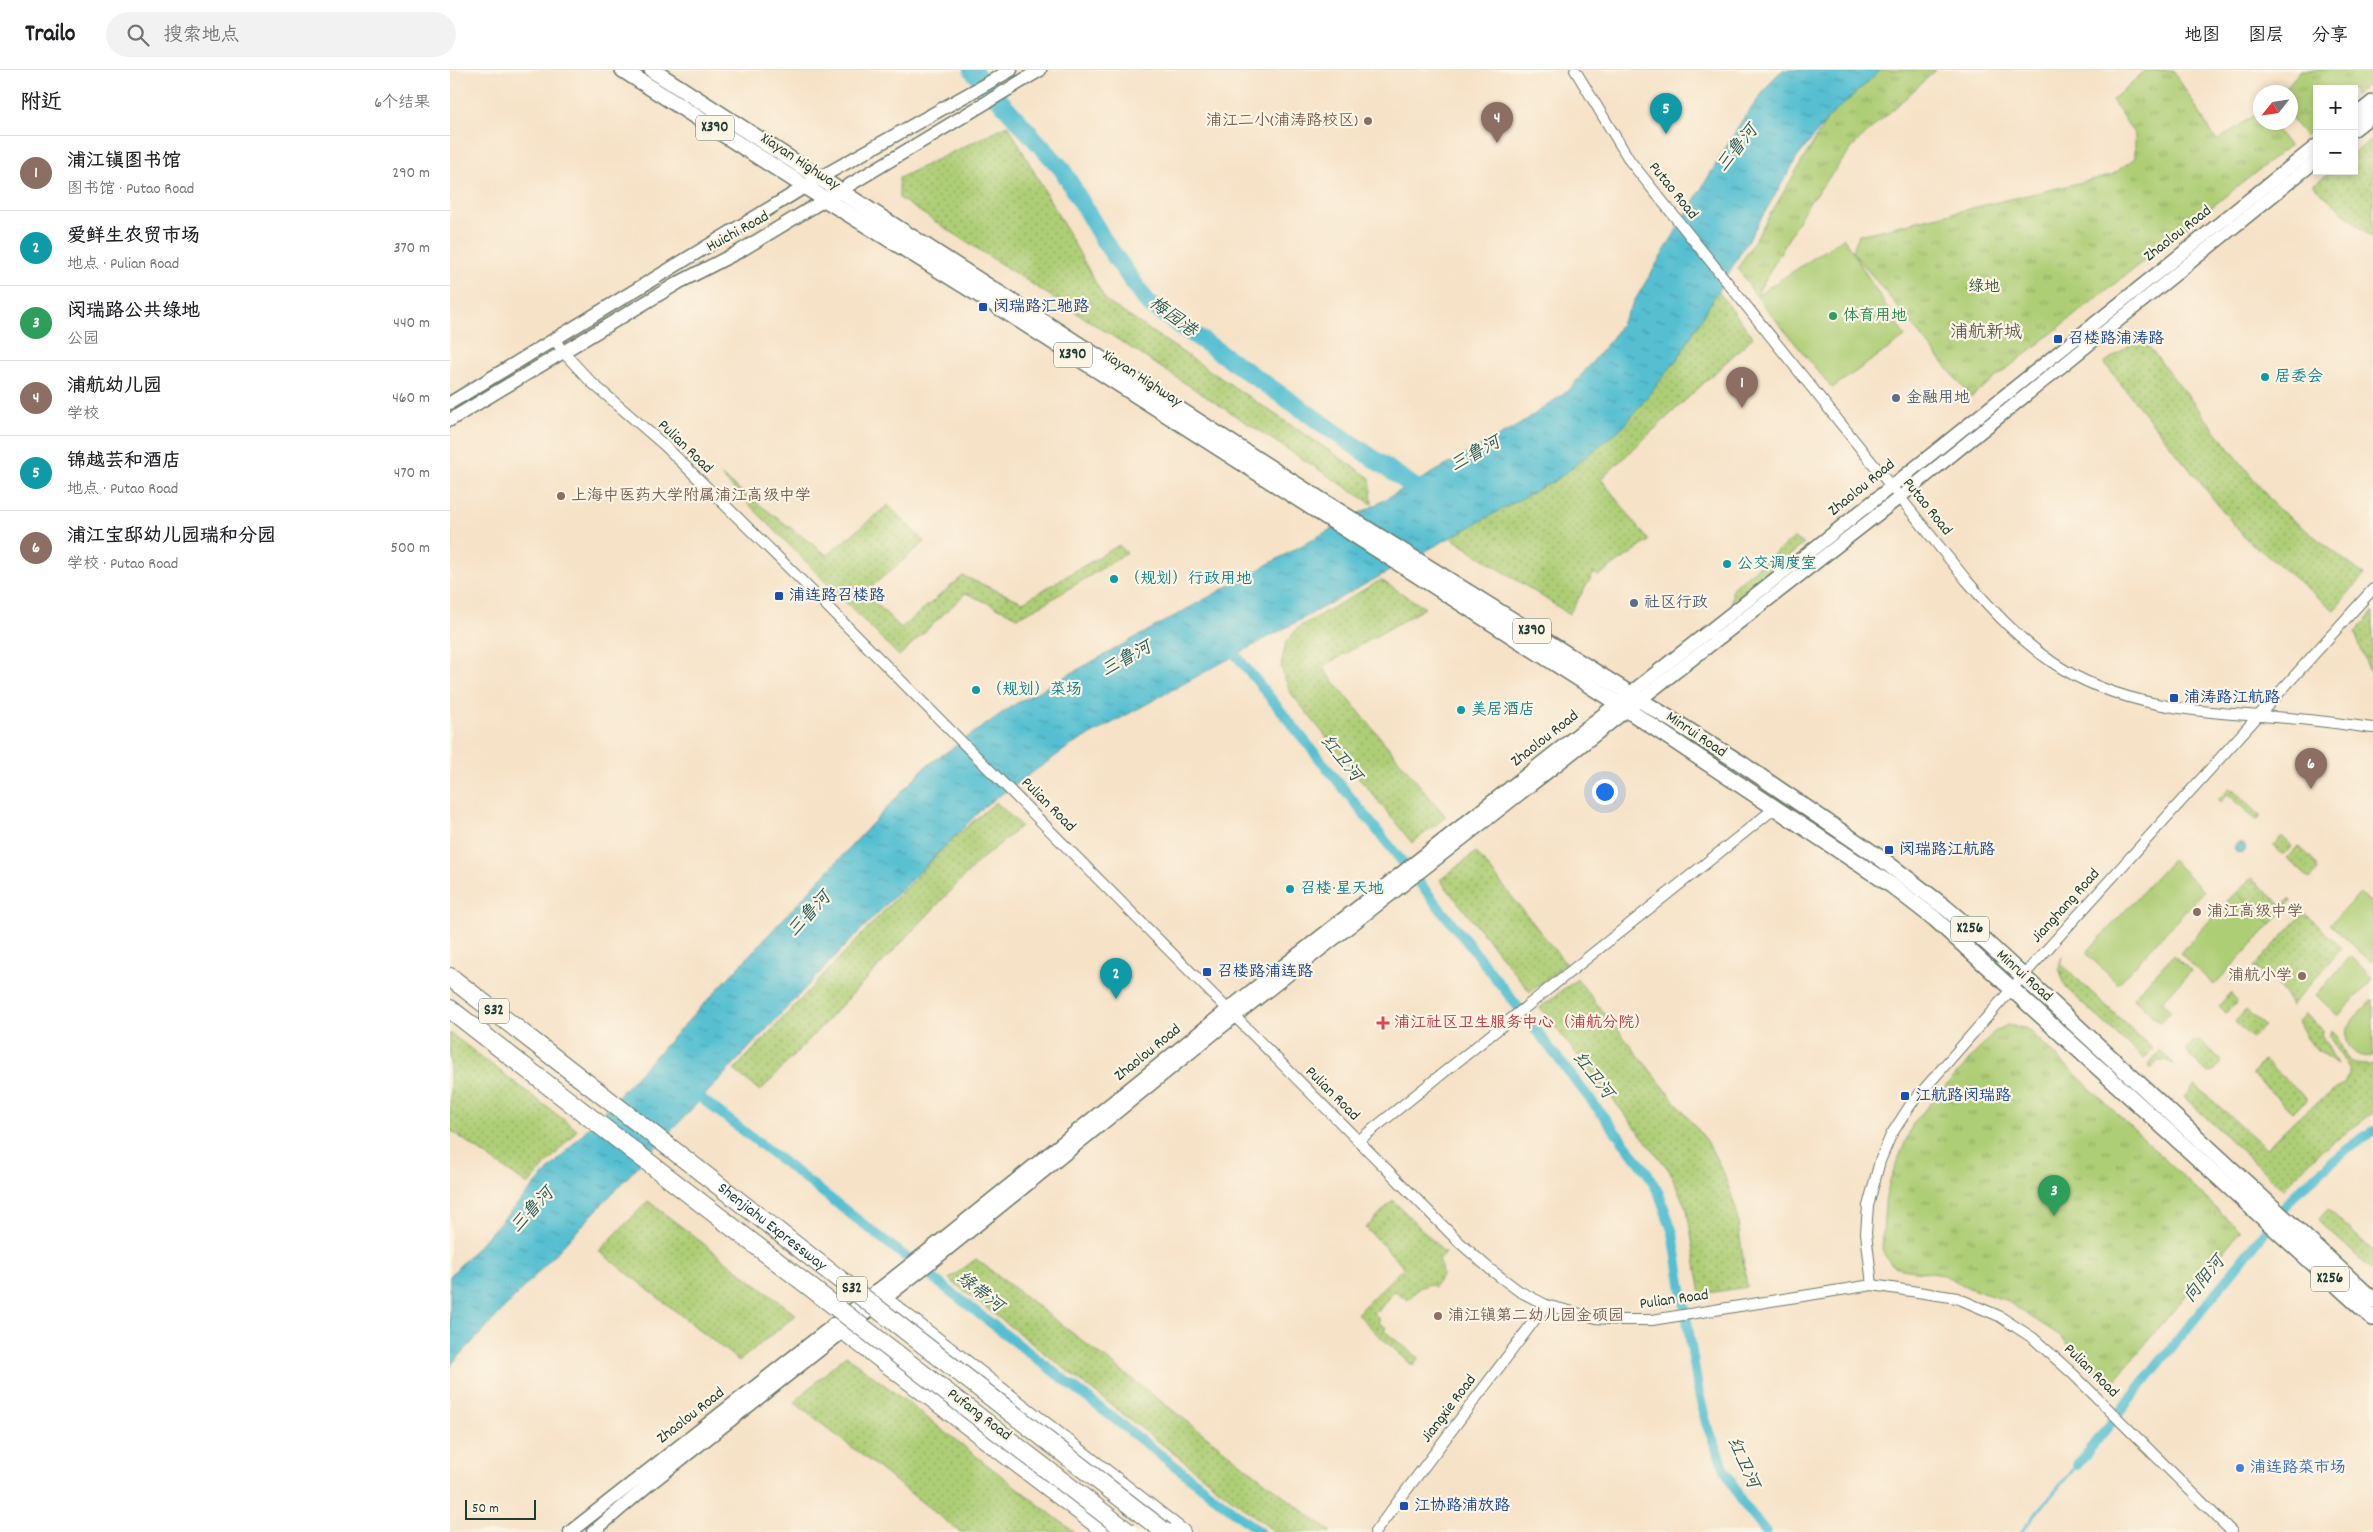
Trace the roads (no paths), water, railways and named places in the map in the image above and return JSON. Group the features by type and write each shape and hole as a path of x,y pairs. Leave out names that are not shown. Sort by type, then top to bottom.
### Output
{"highway":[{"name":"Shenjiahu Expressway","path":"450,977 1164,1530"},
{"name":"Shenjiahu Expressway","path":"450,1009 1128,1532"}],"main road":[{"name":"Xiayan Highway","path":"623,70 807,186 826,200 1344,521 1422,563 1635,697"},
{"name":"Xiayan Highway","path":"652,70 821,177 1344,521 1406,569 1623,707"},
{"name":"Minrui Road","path":"1635,697 1739,762 1883,860 1946,908 2023,976 2292,1234 2373,1318"},
{"name":"Minrui Road","path":"1623,707 1891,885 1935,919 2261,1205"},
{"name":"Minrui Road","path":"2292,1234 2373,1300"},
{"path":"880,1295 1183,1532"},
{"name":"Pufang Road","path":"837,1329 1104,1532"}],"street":[{"name":"Huichi Road","path":"450,403 821,177 1011,70"},
{"name":"Huichi Road","path":"450,420 678,283 740,251 826,200 1040,70"},
{"name":"Putao Road","path":"1575,70 1630,161 1967,581 1998,616 2028,644 2076,676 2110,692 2140,702 2257,717 2373,728"},
{"path":"2358,113 2373,101"},
{"path":"2358,127 2373,115"},
{"name":"Zhaolou Road","path":"880,1295 1231,1013 1623,707 1890,486 2313,148"},
{"name":"Zhaolou Road","path":"1635,697 1900,497 2313,163"},
{"name":"Pulian Road","path":"555,340 590,382 664,446 962,740 1358,1141 1459,1242 1490,1270 1519,1290 1546,1305 1596,1318 1621,1320 1664,1318 1872,1285 1957,1298 1998,1316 2033,1338 2099,1399 2232,1532"},
{"name":"Jianghang Road","path":"1872,1285 1866,1233 1868,1206 1880,1160 1892,1135 1911,1104 1936,1073 2023,976 2373,589"},
{"path":"1358,1141 1776,808"},
{"path":"837,1329 880,1295"},
{"name":"Jiangxie Road","path":"1375,1532 1546,1305"},
{"name":"Zhaolou Road","path":"570,1532 837,1329"},
{"name":"Zhaolou Road","path":"593,1532 837,1329"}],"water":[{"name":"三鲁河","path":"1783,70 1881,70 1828,118 1797,158 1678,358 1624,426 1559,478 1070,746 986,805 844,947 450,1366 450,1276 925,767 1012,706 1519,425 1569,390 1613,337 1741,122 1774,78"},
{"path":"2240,842 2246,848 2240,854 2234,848"}],"waterway":[{"name":"梅园港","path":"972,70 1062,169 1104,241 1148,303 1429,497"},
{"name":"红卫河","path":"1227,644 1471,947 1647,1172 1659,1194 1673,1233 1698,1389 1706,1423 1726,1472 1742,1502 1766,1532"},
{"name":"绿带河","path":"692,1091 1260,1532"},
{"name":"向阳河","path":"2077,1465 2296,1193 2348,1148 2373,1131"},
{"path":"2021,1532 2077,1465"}],"place":[{"name":"浦江二小(浦涛路校区)","path":"1368,121"},
{"name":"锦越芸和酒店","path":"1666,134"},
{"name":"浦航幼儿园","path":"1497,143"},
{"name":"闵瑞路汇驰路","path":"983,307"},
{"name":"体育用地","path":"1833,316"},
{"name":"召楼路浦涛路","path":"2058,339"},
{"name":"居委会","path":"2265,377"},
{"name":"金融用地","path":"1896,398"},
{"name":"浦江镇图书馆","path":"1742,408"},
{"name":"上海中医药大学附属浦江高级中学","path":"561,496"},
{"name":"公交调度室","path":"1727,564"},
{"name":"（规划）行政用地","path":"1114,579"},
{"name":"浦连路召楼路","path":"779,596"},
{"name":"社区行政","path":"1634,603"},
{"name":"（规划）菜场","path":"976,690"},
{"name":"浦涛路江航路","path":"2174,698"},
{"name":"美居酒店","path":"1461,710"},
{"name":"浦江宝邸幼儿园瑞和分园","path":"2311,789"},
{"name":"闵瑞路江航路","path":"1889,850"},
{"name":"召楼·星天地","path":"1290,889"},
{"name":"浦江高级中学","path":"2197,912"},
{"name":"召楼路浦连路","path":"1207,972"},
{"name":"浦航小学","path":"2302,976"},
{"name":"爱鲜生农贸市场","path":"1116,999"},
{"name":"浦江社区卫生服务中心（浦航分院）","path":"1383,1023"},
{"name":"江航路闵瑞路","path":"1905,1096"},
{"name":"闵瑞路公共绿地","path":"2054,1216"},
{"name":"浦江镇第二幼儿园金硕园","path":"1438,1316"},
{"name":"浦连路菜市场","path":"2240,1468"},
{"name":"江协路浦放路","path":"1404,1506"}],"district":[{"name":"浦航新城","path":"1986,333"}],"park label":[{"name":"绿地","path":"1984,287"}]}
